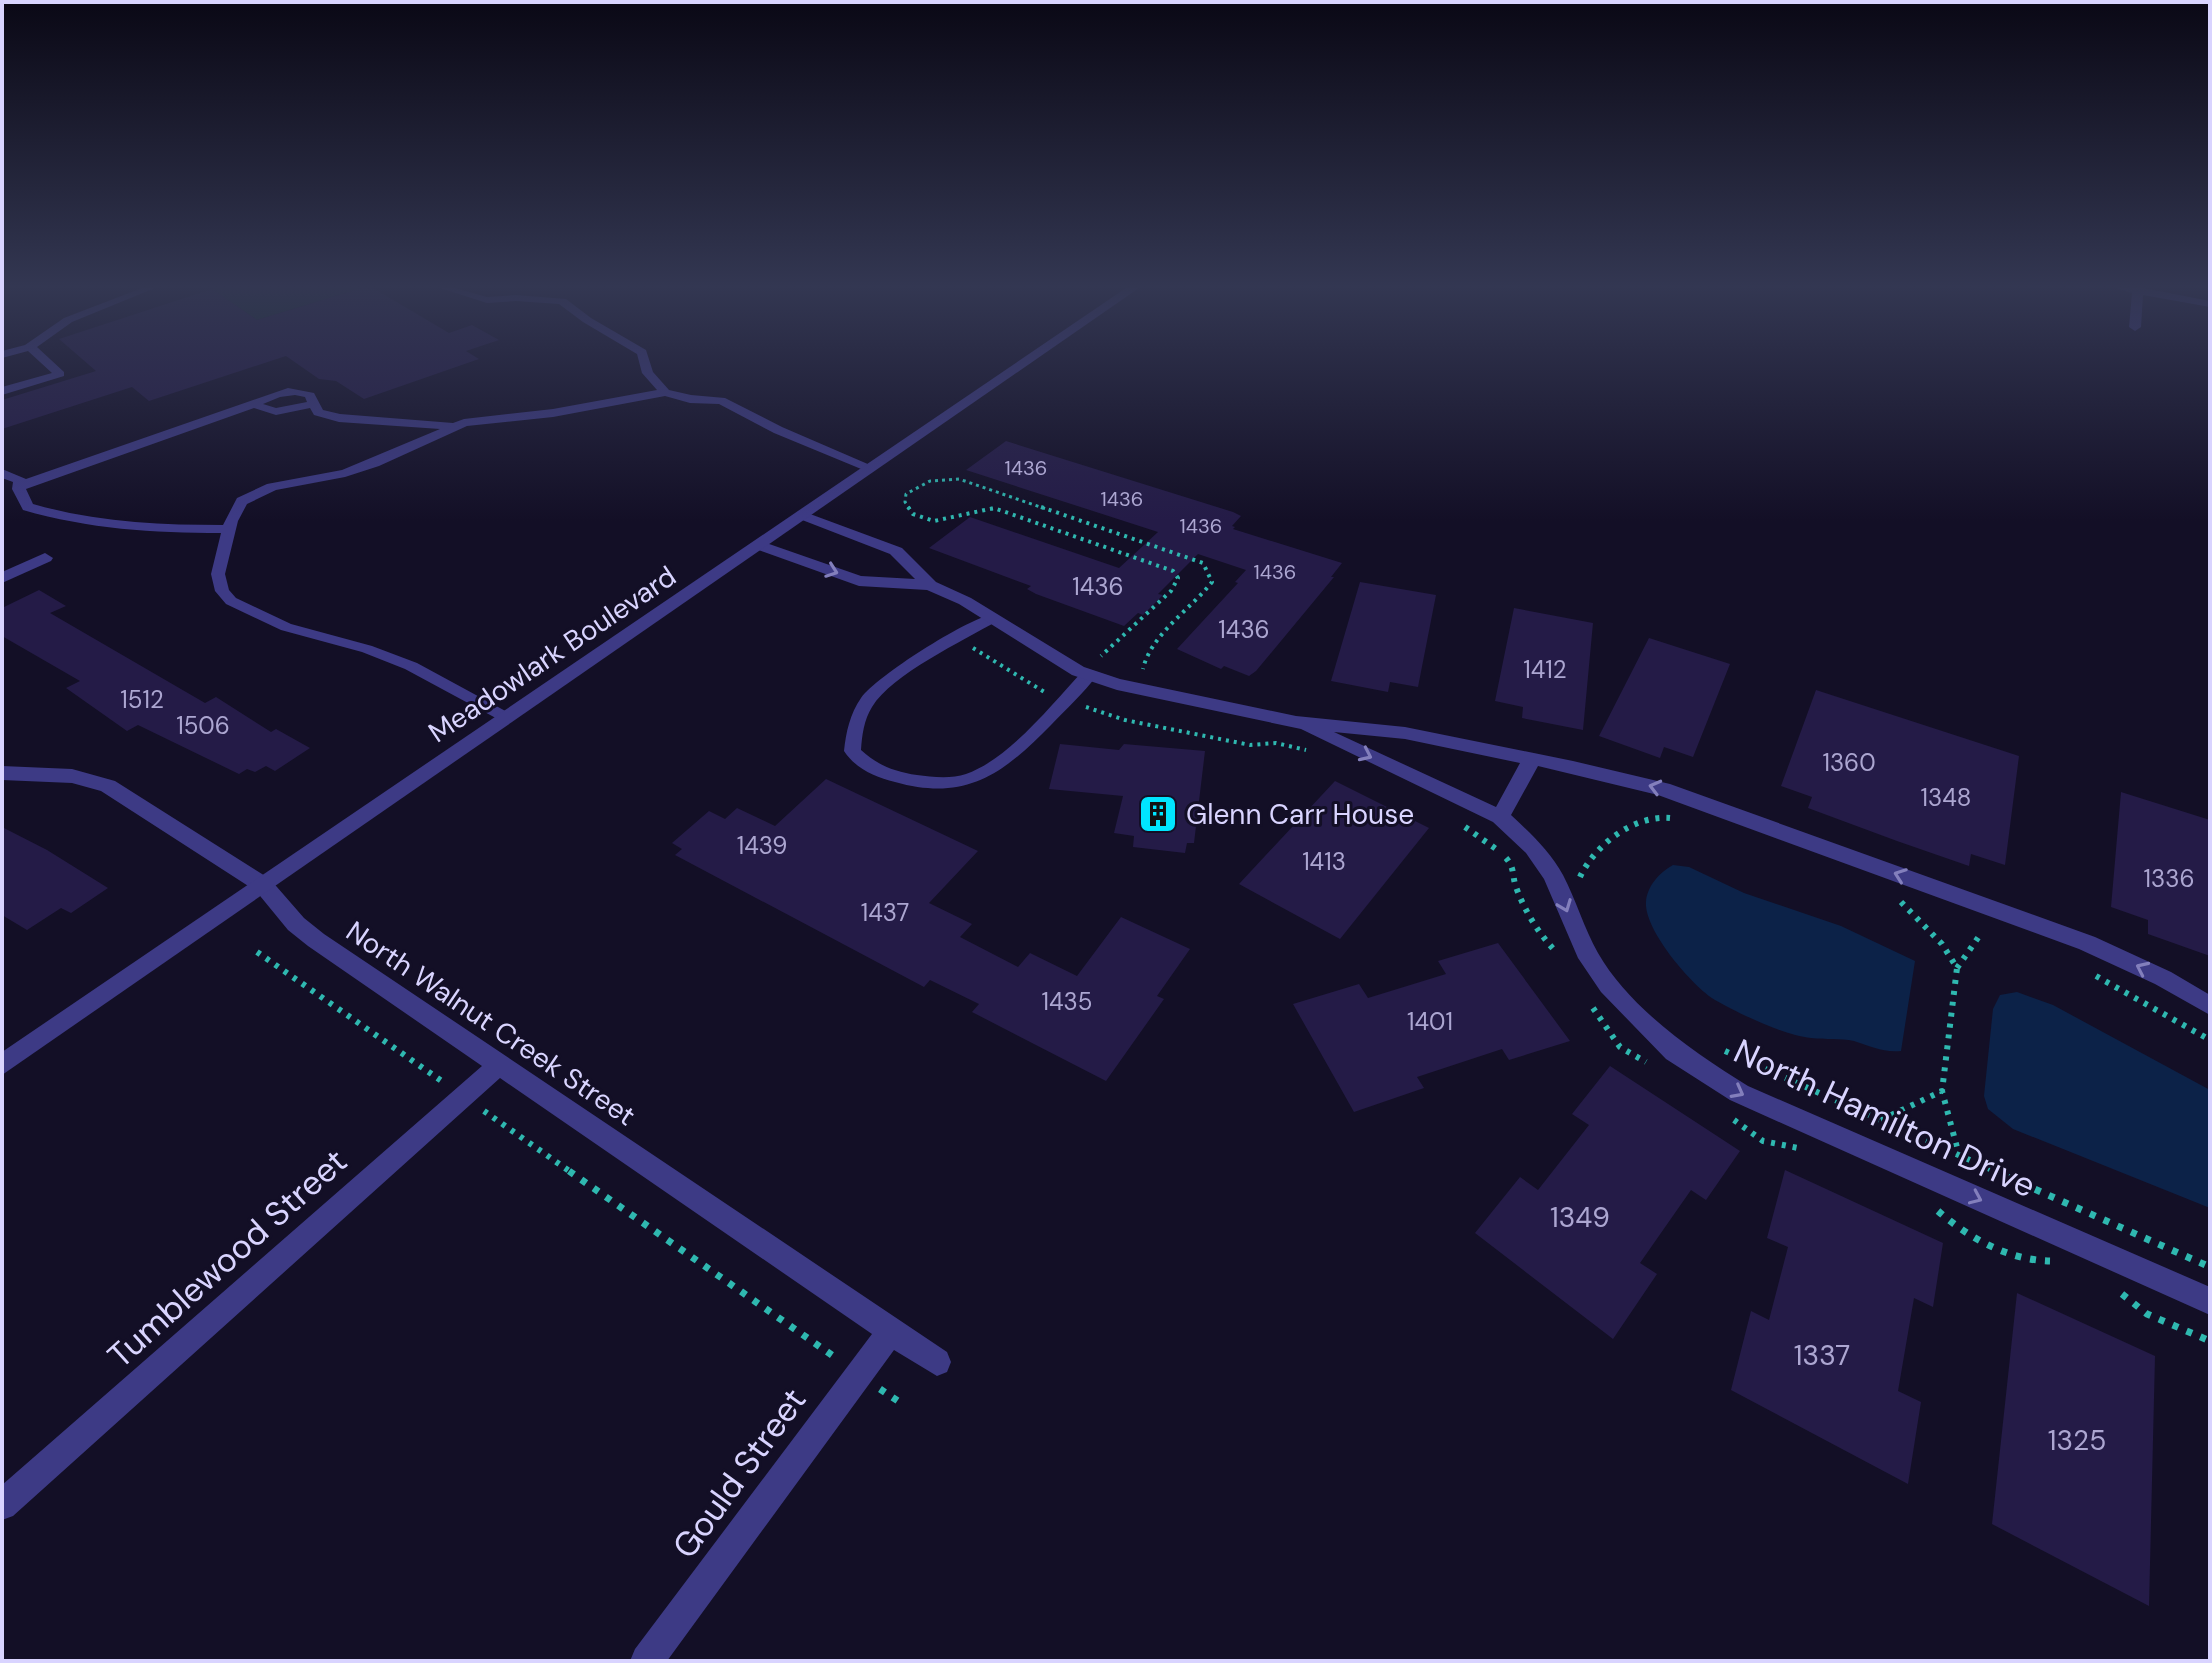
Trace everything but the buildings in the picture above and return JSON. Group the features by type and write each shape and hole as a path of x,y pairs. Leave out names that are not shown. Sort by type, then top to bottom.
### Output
{"street":[{"name":"Meadowlark Boulevard","path":"2,1065 1020,366"},
{"name":"North Hamilton Drive","path":"802,515 896,551 930,585 965,601 1051,657 1089,666 1117,684 1296,722 1405,733 1663,789 2087,943 2163,978 2210,1006"},
{"name":"North Hamilton Drive","path":"758,545 859,581 930,585"},
{"path":"2,578 45,558"},
{"name":"North Hamilton Drive","path":"1296,722 1500,817 1533,848 1553,876 1589,958 1609,986 1674,1052 1739,1093 2210,1301"},
{"path":"1500,817 1532,759"},
{"name":"North Walnut Creek Street","path":"2,773 72,776 108,786 263,885 296,924 316,940 937,1362"},
{"name":"Tumblewood Street","path":"2,1505 499,1065"},
{"name":"Gould Street","path":"647,1661 891,1331"}],"lane":[{"path":"2,391 60,374 52,366"},
{"path":"646,366 648,373 665,392"},
{"path":"20,485 255,404 275,392 295,390 310,395 318,412 339,418 452,426 553,413 665,392 690,399 721,401 778,430 871,468"},
{"path":"255,404 262,410 285,411 314,404"},
{"path":"452,426 345,473 257,491 242,501 229,529 218,574 222,591 231,601 286,627 367,649 411,666 505,718"},
{"path":"2,473 20,480 28,507 71,521 152,529 229,529"},
{"path":"992,618 917,663 871,696 854,726 852,751 863,763 880,773 920,782 971,779 1000,763 1089,666"}],"path":[{"path":"1089,666 1171,591 1178,578 1173,571 994,508 954,519 934,521 923,518 913,514 905,502 906,494 930,481 959,479 1203,563 1212,582 1200,600 1146,655 1142,667 1148,677"},
{"path":"1582,887 1580,876 1596,851 1636,825 1664,817 1676,820"},
{"path":"1887,896 1914,907"},
{"path":"1901,902 1942,944 1957,968"},
{"path":"1969,927 1996,937"},
{"path":"1959,1155 1942,1091 1957,968 1982,932"},
{"path":"257,952 904,1405"},
{"path":"2092,974 2210,1040"},
{"path":"1710,1044 2210,1267"},
{"path":"1880,1120 1942,1091"}],"water":[{"path":"1673,865 1689,867 1744,893 1841,926 1915,961 1901,1051 1883,1050 1849,1040 1788,1033 1705,993 1671,956 1647,914 1647,896 1652,885"},
{"path":"2017,992 2053,1005 2210,1090 2210,1208 2013,1129 1988,1109 1984,1096 1993,1009 2000,995"}],"place":[{"name":"Glenn Carr House","path":"1158,814"}]}
